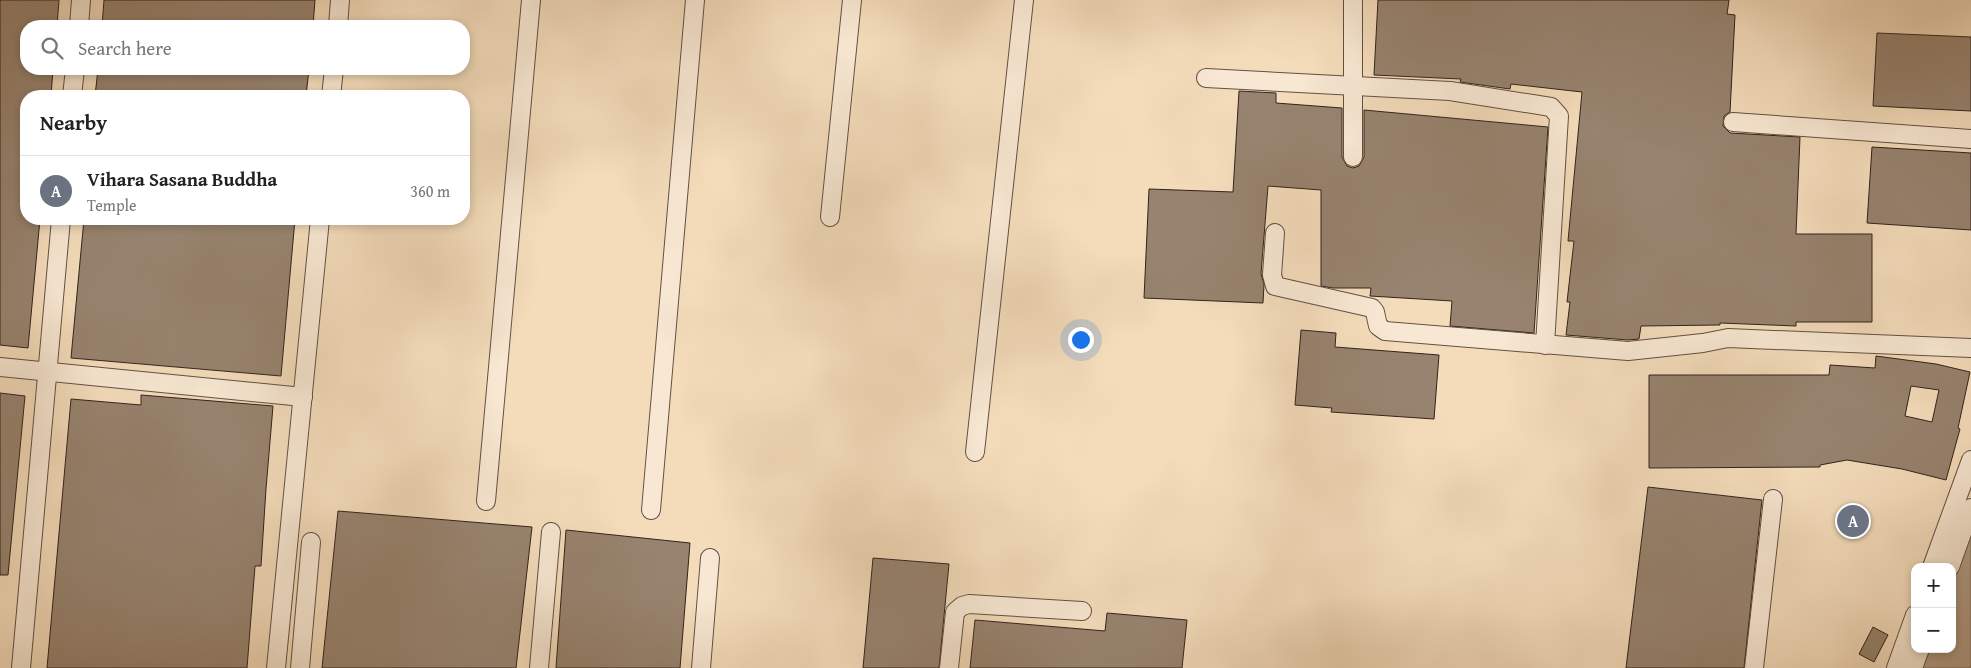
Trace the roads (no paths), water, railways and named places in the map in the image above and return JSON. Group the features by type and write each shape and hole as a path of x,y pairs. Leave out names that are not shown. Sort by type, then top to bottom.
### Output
{"lane":[{"path":"79,20 81,0"},
{"path":"338,20 340,0"},
{"path":"486,501 531,0"},
{"path":"651,510 695,0"},
{"path":"830,217 852,0"},
{"path":"975,452 1024,0"},
{"path":"1352,157 1353,0"},
{"path":"73,90 74,75"},
{"path":"332,90 333,75"},
{"path":"1206,78 1459,92 1551,107 1559,116 1545,345"},
{"path":"1733,122 1971,139"},
{"path":"21,668 60,225"},
{"path":"276,668 319,225"},
{"path":"1274,233 1272,275 1275,286 1372,308 1375,312 1378,326 1385,331 1628,351 1702,344 1728,338 1971,348"},
{"path":"0,367 304,397"},
{"path":"1933,563 1971,460"},
{"path":"1754,668 1773,499"},
{"path":"1951,563 1971,508"},
{"path":"539,668 551,532"},
{"path":"300,668 311,542"},
{"path":"701,668 710,558"},
{"path":"949,668 955,612 962,606 970,604 1082,611"},
{"path":"1896,668 1911,627"},
{"path":"1913,668 1919,653"}],"place":[{"name":"Vihara Sasana Buddha","path":"1853,521"}]}
